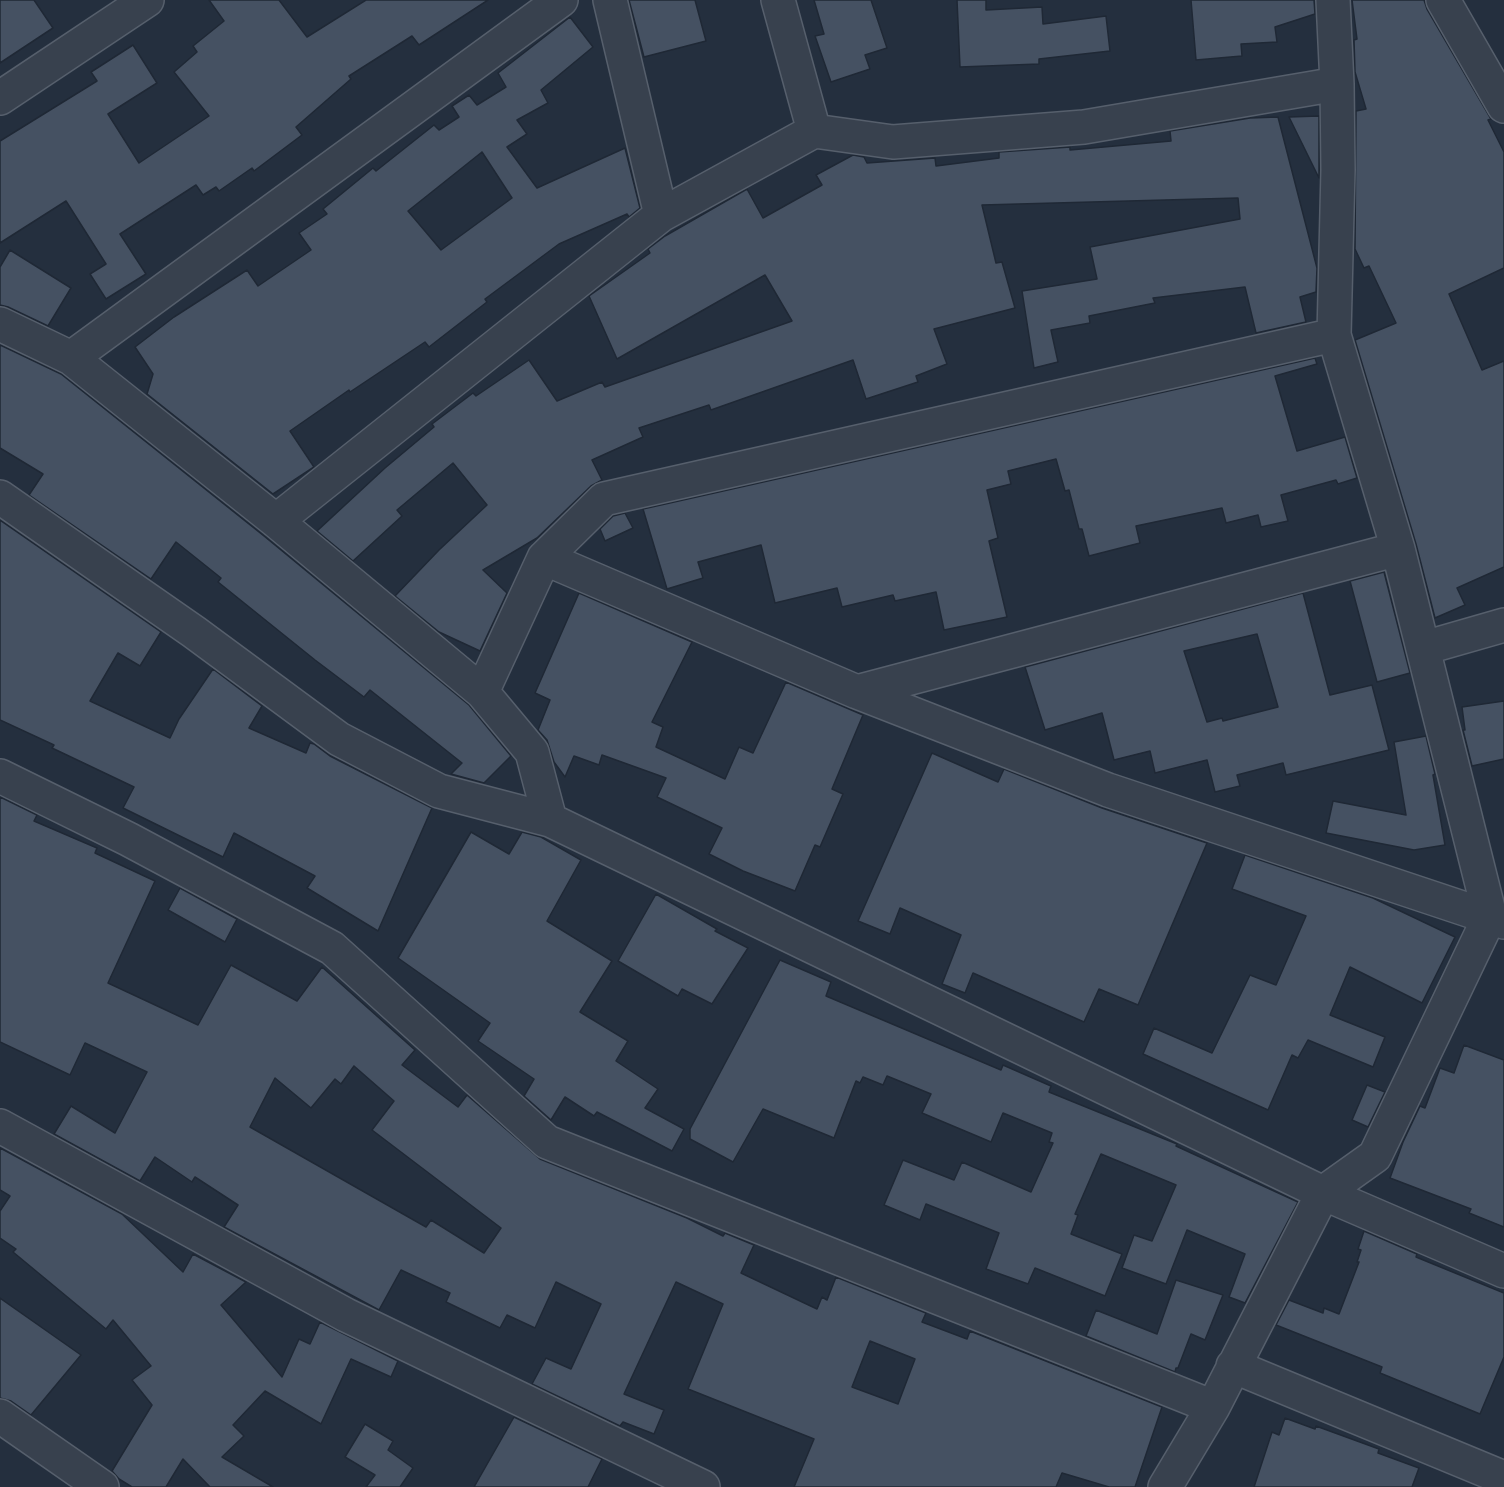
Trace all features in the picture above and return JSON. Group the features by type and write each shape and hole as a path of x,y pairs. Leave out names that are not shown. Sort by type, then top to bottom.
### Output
{"street":[{"path":"0,98 147,0"},
{"path":"71,358 561,0"},
{"path":"610,0 661,215"},
{"path":"778,0 814,131"},
{"path":"1165,1487 1213,1407 1323,1193 1375,1156 1497,919 1398,549 1334,334 1338,170 1333,0"},
{"path":"1443,0 1504,106"},
{"path":"276,520 661,215 814,131 893,142 1084,127 1337,84"},
{"path":"0,324 71,358 276,520 482,692 532,752 550,820"},
{"path":"482,692 544,558 604,499 1334,334"},
{"path":"0,497 194,632 339,740 439,791 550,820 1323,1193 1504,1271"},
{"path":"857,692 1398,549"},
{"path":"544,558 857,692 1108,790 1497,919"},
{"path":"1424,648 1504,625"},
{"path":"0,776 128,839 332,948 547,1142 1213,1407"},
{"path":"0,1126 346,1315 703,1487"},
{"path":"1233,1366 1504,1478"},
{"path":"0,1416 102,1487"}],"building":[{"path":"0,0 34,0 53,28 0,63"},
{"path":"209,0 279,0 307,37 366,0 488,0 419,45 412,36 349,76 351,79 296,127 302,135 254,171 252,168 219,191 216,187 203,195 196,185 120,234 146,274 106,299 90,274 106,264 66,201 0,243 0,141 97,81 91,72 133,45 157,83 108,114 139,163 209,116 174,72 197,52 193,46 224,21"},
{"path":"629,0 695,0 706,41 644,57"},
{"path":"814,0 871,0 887,48 865,55 870,69 831,82 815,36 824,34"},
{"path":"957,0 986,0 986,10 1042,7 1043,24 1106,16 1110,51 1039,59 1039,64 960,67"},
{"path":"1191,0 1314,0 1315,14 1275,27 1277,42 1241,44 1242,56 1196,60"},
{"path":"1352,0 1424,0 1427,9 1491,119 1488,120 1504,152 1504,268 1449,294 1482,370 1504,361 1504,567 1457,588 1465,605 1435,618 1416,544 1355,340 1396,323 1369,266 1364,268 1355,249 1356,111 1366,109 1355,72 1354,40 1357,39"},
{"path":"570,17 593,47 541,90 548,103 517,120 527,134 507,147 537,188 625,148 640,208 629,217 627,214 559,244 485,299 487,302 429,347 425,342 290,431 314,467 273,494 147,394 153,374 135,347 174,317 247,270 258,286 311,250 299,233 327,214 323,209 373,168 376,171 434,125 439,130 459,117 452,106 469,95 477,105 506,87 498,73","holes":["482,152 512,198 441,250 408,211"]},
{"path":"1319,116 1319,178 1289,117"},
{"path":"1278,117 1317,268 1316,292 1300,297 1306,322 1256,333 1245,287 1153,298 1155,303 1089,316 1090,323 1051,330 1058,362 1034,368 1022,291 1097,279 1090,247 1240,219 1238,198 982,205 996,263 1002,262 1015,308 934,329 947,364 916,376 918,382 866,399 853,360 711,410 709,405 639,428 643,437 592,460 602,480 591,486 537,538 483,570 507,593 480,651 439,632 395,596 487,505 453,463 397,510 402,516 353,561 317,531 385,468 434,427 432,424 473,393 476,396 529,360 557,401 602,382 605,387 792,321 765,275 617,359 589,296 650,253 648,249 665,236 747,189 763,218 822,185 816,175 853,155 864,157 867,163 935,158 936,166 999,158 999,152 1070,147 1070,150 1171,141 1170,131 1250,118"},
{"path":"10,250 71,288 48,326 0,305 0,267"},
{"path":"0,345 61,374 264,536 469,705 511,756 484,783 451,774 462,763 370,690 364,697 315,660 218,582 221,578 176,542 151,579 29,495 43,474 0,448"},
{"path":"1315,358 1317,364 1275,376 1297,451 1345,437 1357,478 1338,484 1336,480 1281,495 1288,521 1261,527 1258,515 1226,523 1222,508 1136,526 1140,543 1089,556 1069,490 1065,491 1056,459 1008,471 1011,484 987,490 998,538 989,541 1007,617 944,630 936,592 895,601 893,595 842,607 837,588 775,603 761,545 698,562 703,578 667,589 643,509"},
{"path":"625,513 633,528 605,541 600,529 613,516"},
{"path":"0,520 161,632 140,666 118,653 90,701 170,738 179,719 213,669 262,706 249,728 306,753 310,743 314,744 330,756 432,808 378,931 307,888 315,876 234,833 223,857 123,808 134,787 0,720"},
{"path":"1384,572 1410,673 1377,682 1350,581"},
{"path":"579,593 692,642 652,722 663,727 656,747 725,779 739,747 753,753 786,682 863,715 832,789 843,794 820,847 815,845 795,891 743,871 709,854 722,828 657,797 666,778 602,755 599,765 574,756 565,777 554,762 547,740 538,730 550,700 535,693"},
{"path":"1303,593 1330,695 1372,685 1389,750 1286,775 1283,763 1237,775 1240,786 1215,792 1207,760 1155,773 1150,751 1114,760 1102,713 1045,730 1025,667","holes":["1257,634 1278,707 1223,721 1222,718 1207,722 1184,651"]},
{"path":"1504,701 1504,759 1472,766 1463,730 1465,730 1462,707"},
{"path":"1426,736 1435,774 1433,775 1445,845 1414,850 1326,833 1333,801 1406,815 1394,742"},
{"path":"932,753 998,782 1004,769 1102,808 1207,843 1138,1005 1099,989 1084,1022 973,973 965,993 942,984 961,935 900,908 890,934 858,921"},
{"path":"0,797 37,815 34,821 97,848 95,853 155,881 108,983 198,1025 231,965 297,1001 322,967 415,1050 402,1065 458,1107 467,1095 540,1159 687,1218 723,1236 725,1233 754,1245 741,1273 817,1309 822,1297 827,1300 836,1277 926,1313 922,1322 967,1339 970,1331 1162,1407 1135,1487 1109,1487 1062,1473 1056,1487 794,1487 814,1439 688,1389 723,1304 676,1282 624,1394 664,1410 654,1434 623,1422 620,1426 532,1384 546,1358 571,1369 601,1304 556,1282 535,1328 507,1315 500,1328 446,1302 450,1293 401,1270 379,1310 224,1227 238,1205 195,1177 192,1182 155,1157 140,1181 54,1134 71,1106 115,1133 147,1072 85,1043 70,1075 0,1042","holes":["354,1066 394,1101 372,1130 501,1228 484,1253 431,1220 426,1227 250,1127 275,1078 311,1108 335,1079 341,1084","870,1341 915,1359 898,1404 852,1387"]},
{"path":"471,832 509,854 522,832 541,837 581,860 547,921 612,961 580,1012 628,1041 616,1061 658,1089 645,1108 684,1129 672,1151 597,1112 594,1116 565,1097 551,1120 524,1096 534,1079 478,1041 490,1023 398,958"},
{"path":"1245,855 1373,898 1455,937 1422,1003 1350,967 1330,1015 1385,1037 1373,1067 1308,1040 1298,1058 1292,1055 1268,1110 1143,1054 1154,1028 1212,1053 1250,975 1276,985 1306,916 1232,889"},
{"path":"180,888 237,919 225,942 168,910"},
{"path":"656,894 717,929 715,931 748,948 712,1004 682,989 678,996 618,961"},
{"path":"780,960 831,982 826,996 1001,1070 1003,1065 1051,1086 1049,1092 1177,1144 1176,1146 1298,1202 1245,1303 1229,1297 1245,1254 1187,1230 1166,1284 1122,1268 1134,1235 1152,1241 1176,1185 1101,1154 1075,1214 1078,1215 1071,1234 1122,1254 1105,1296 1035,1268 1028,1284 986,1269 999,1233 926,1204 920,1220 884,1205 903,1160 954,1180 962,1162 1031,1192 1053,1143 1049,1142 1052,1133 1003,1113 991,1142 922,1113 931,1094 887,1076 883,1085 863,1077 860,1083 856,1081 834,1138 763,1109 733,1162 690,1139 690,1129"},
{"path":"1464,1045 1504,1060 1504,1227 1469,1213 1471,1209 1390,1178 1403,1142 1420,1106 1425,1108 1440,1068 1454,1073"},
{"path":"1367,1085 1385,1092 1368,1127 1352,1120"},
{"path":"0,1148 122,1214 183,1272 193,1254 246,1282 221,1305 282,1377 299,1339 310,1344 320,1322 398,1361 391,1377 351,1359 321,1424 265,1391 233,1425 244,1436 222,1457 273,1487 210,1487 183,1459 166,1487 132,1487 119,1479 112,1471 152,1405 132,1380 151,1366 113,1320 106,1329 13,1252 16,1249 0,1238 0,1211 10,1196 0,1190"},
{"path":"1364,1231 1417,1254 1416,1257 1504,1293 1504,1357 1480,1414 1380,1373 1382,1367 1276,1325 1289,1300 1323,1313 1324,1308 1339,1314 1359,1262 1357,1262 1361,1250 1358,1249"},
{"path":"1176,1280 1223,1295 1205,1340 1191,1334 1175,1372 1086,1336 1096,1310 1157,1334"},
{"path":"0,1298 81,1355 31,1415 11,1401 0,1398"},
{"path":"514,1417 602,1459 588,1487 474,1487"},
{"path":"1285,1418 1315,1429 1316,1426 1379,1449 1378,1453 1419,1468 1412,1487 1254,1487 1272,1432 1279,1435"},
{"path":"365,1424 393,1441 388,1450 413,1468 400,1487 366,1487 375,1475 345,1457"}]}
